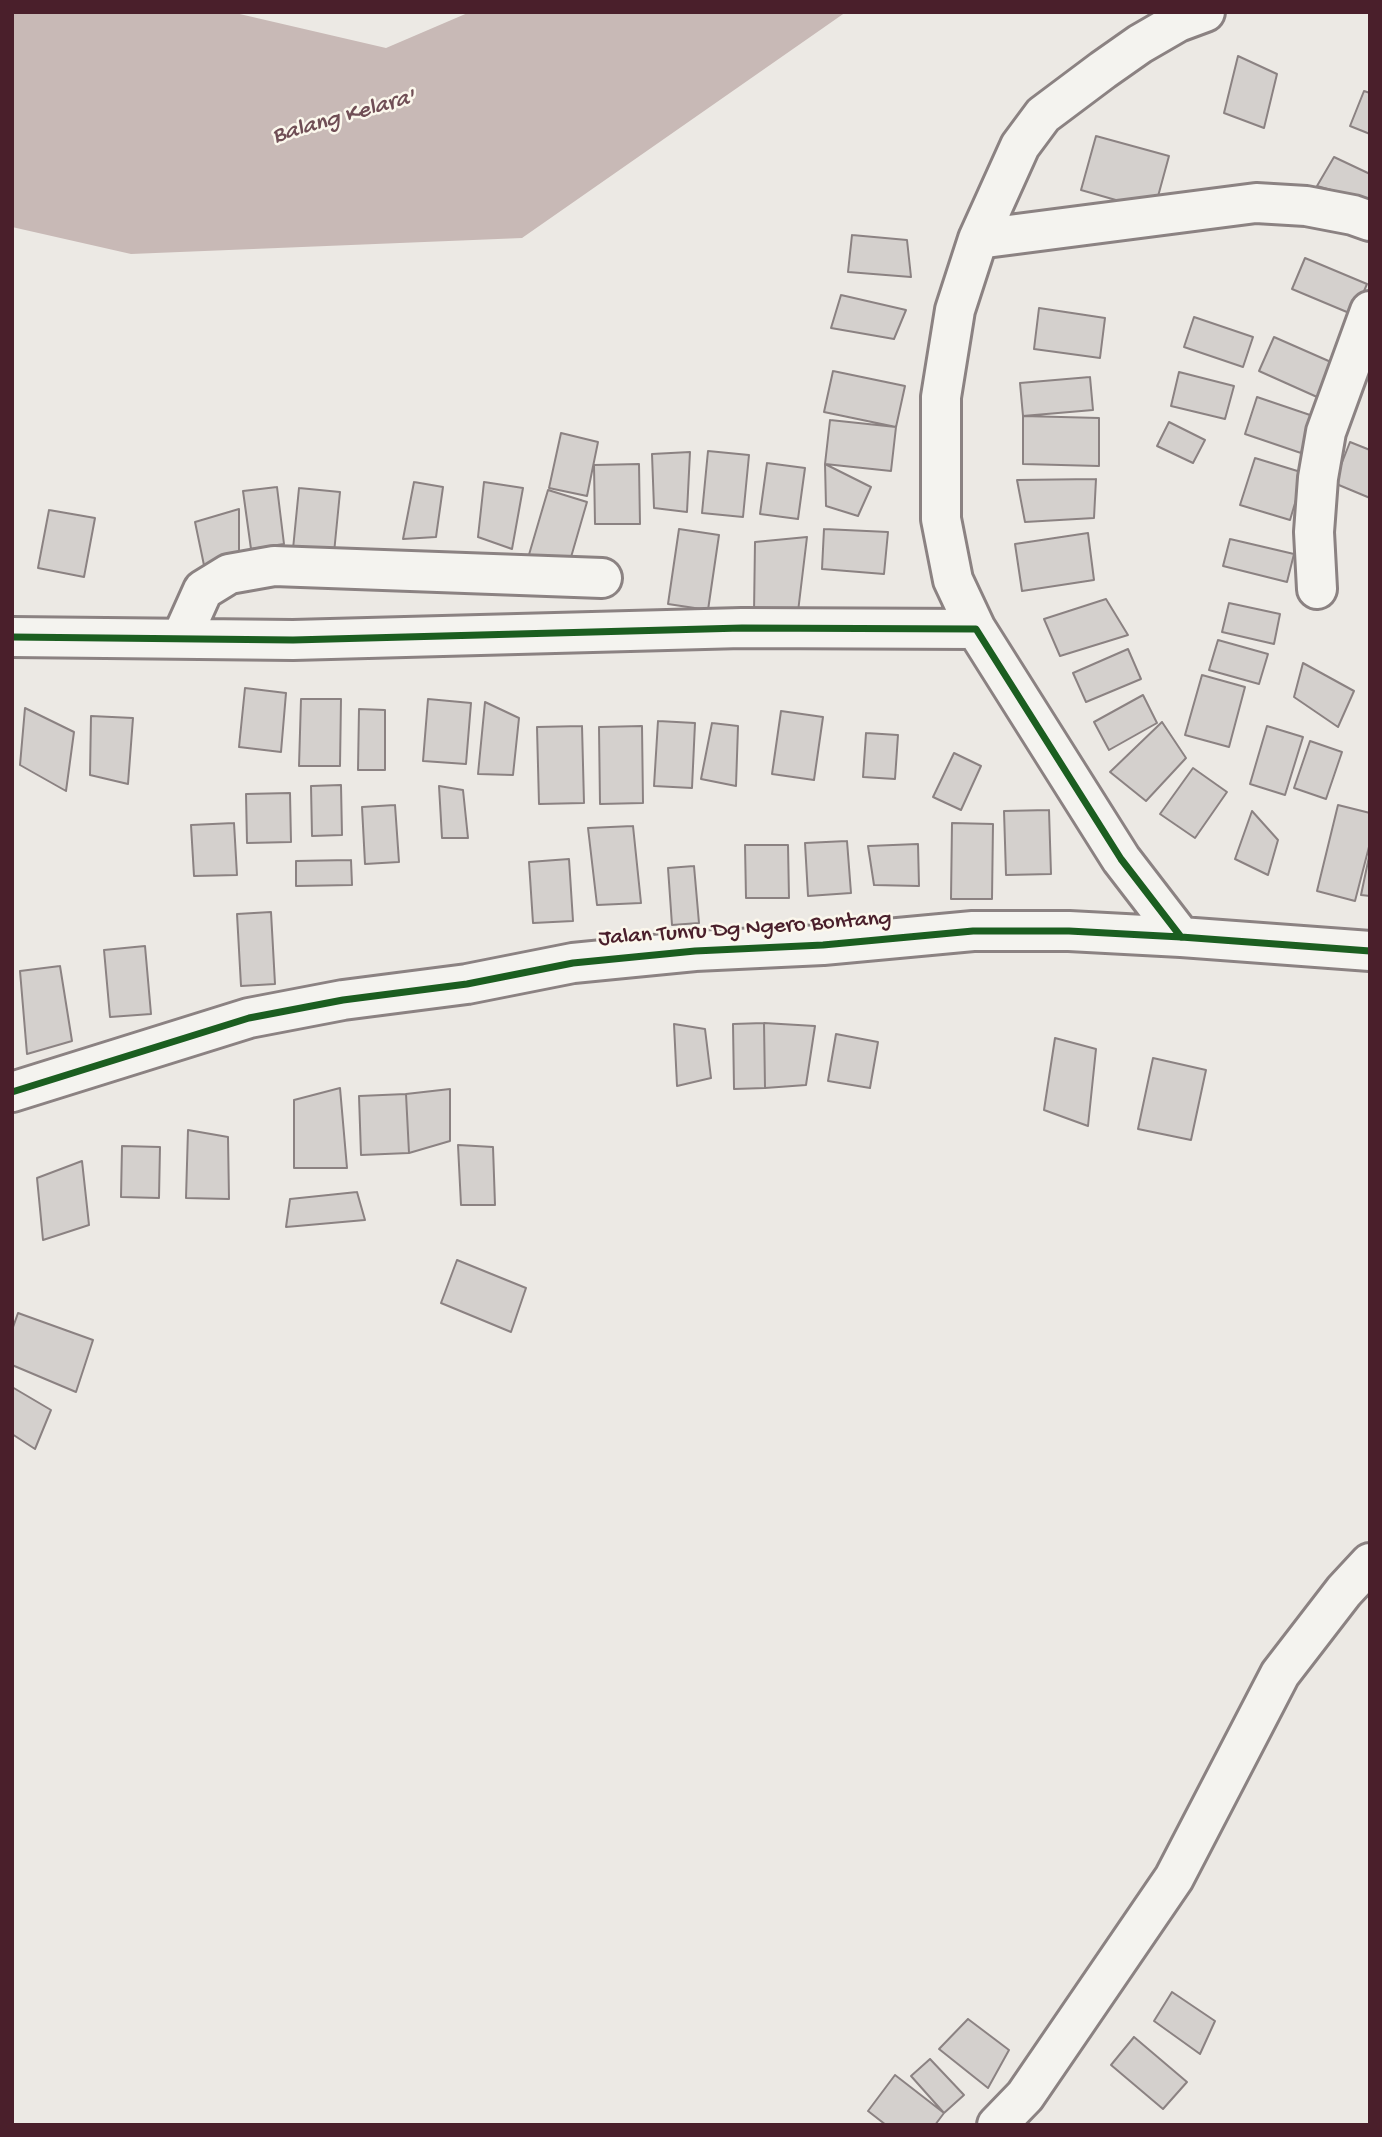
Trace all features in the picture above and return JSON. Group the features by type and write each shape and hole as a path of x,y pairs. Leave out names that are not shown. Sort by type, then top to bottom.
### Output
{"street":[{"path":"1181,937 1121,859 976,629 953,580 941,519 941,397 955,310 978,239 1020,146 1043,115 1102,69 1178,22 1205,12"},
{"path":"978,239 1256,203 1306,206 1370,220"},
{"path":"1317,589 1314,532 1318,478 1326,432 1370,311"},
{"path":"181,639 203,590 229,575 274,566 602,578"},
{"path":"12,638 293,640 742,628 976,629"},
{"name":"Jalan Tunru Dg Ngero Bontang","path":"12,1092 249,1018 343,1000 467,984 573,963 695,951 823,946 973,931 1069,931 1370,951"},
{"path":"997,2125 1025,2096 1174,1878 1280,1674 1344,1591 1370,1563"}],"water":[{"name":"Balang Kelara'","path":"12,12 231,12 386,48 470,12 846,12 522,238 131,254 12,227"}],"building":[{"path":"1238,56 1277,74 1264,128 1224,113"},
{"path":"1364,91 1370,93 1370,134 1350,126"},
{"path":"1096,136 1169,156 1154,211 1081,190"},
{"path":"1334,157 1370,174 1370,201 1317,186"},
{"path":"852,235 907,240 911,277 848,272"},
{"path":"1305,258 1367,284 1354,315 1292,289"},
{"path":"841,295 906,310 894,339 831,328"},
{"path":"1039,308 1105,318 1100,358 1034,349"},
{"path":"1194,317 1253,337 1243,367 1184,347"},
{"path":"1274,337 1340,366 1326,401 1259,371"},
{"path":"833,371 905,386 896,427 824,412"},
{"path":"1179,372 1234,386 1225,419 1171,406"},
{"path":"1090,377 1093,410 1023,416 1020,383"},
{"path":"1257,397 1313,416 1301,453 1245,434"},
{"path":"1023,416 1099,418 1099,466 1023,464"},
{"path":"830,420 896,427 891,471 825,464"},
{"path":"1169,422 1205,440 1193,463 1157,446"},
{"path":"561,433 598,442 587,496 549,488"},
{"path":"1350,442 1370,450 1370,498 1334,483"},
{"path":"708,451 749,455 743,517 702,513"},
{"path":"690,452 687,512 654,508 652,454"},
{"path":"1255,458 1304,473 1290,520 1240,505"},
{"path":"767,463 805,468 798,519 760,514"},
{"path":"639,464 640,524 595,524 594,465"},
{"path":"825,464 871,487 858,516 826,506"},
{"path":"1096,479 1094,518 1025,522 1017,480"},
{"path":"414,482 443,487 436,537 403,539"},
{"path":"484,482 523,488 512,549 478,537"},
{"path":"277,487 284,544 251,549 243,491"},
{"path":"299,488 340,492 334,553 293,549"},
{"path":"548,490 587,502 567,571 528,558"},
{"path":"239,509 239,565 205,570 195,522"},
{"path":"49,510 95,518 84,577 38,568"},
{"path":"679,529 719,535 708,610 668,604"},
{"path":"824,529 888,532 884,574 822,569"},
{"path":"1088,533 1094,580 1022,591 1015,544"},
{"path":"807,537 797,620 754,613 755,542"},
{"path":"1230,539 1294,554 1287,582 1223,566"},
{"path":"1106,599 1128,635 1060,656 1044,619"},
{"path":"1229,603 1280,614 1274,644 1222,632"},
{"path":"1218,640 1268,654 1259,684 1209,670"},
{"path":"1128,649 1141,679 1086,702 1073,673"},
{"path":"1303,663 1354,691 1338,727 1294,697"},
{"path":"1202,675 1245,687 1229,747 1185,735"},
{"path":"245,688 286,693 281,752 239,747"},
{"path":"1143,695 1157,723 1109,750 1094,722"},
{"path":"301,699 341,699 340,766 299,766"},
{"path":"428,699 471,703 466,764 423,761"},
{"path":"485,702 519,718 513,775 478,774"},
{"path":"25,708 74,732 66,791 20,765"},
{"path":"359,709 385,710 385,770 358,770"},
{"path":"781,711 823,717 814,780 772,774"},
{"path":"91,716 133,718 128,784 90,775"},
{"path":"658,721 695,723 692,788 654,786"},
{"path":"1162,722 1186,758 1146,801 1110,772"},
{"path":"712,723 738,726 736,786 701,779"},
{"path":"582,726 584,803 539,804 537,727"},
{"path":"642,726 643,803 600,804 599,727"},
{"path":"1267,726 1303,737 1285,795 1250,784"},
{"path":"866,733 898,735 895,779 863,777"},
{"path":"1310,741 1342,752 1326,799 1294,788"},
{"path":"954,753 981,766 961,810 933,797"},
{"path":"1193,768 1227,792 1195,838 1160,814"},
{"path":"341,785 342,835 312,836 311,786"},
{"path":"439,786 463,790 468,838 442,838"},
{"path":"290,793 291,842 247,843 246,794"},
{"path":"395,805 399,862 365,864 362,807"},
{"path":"1338,805 1370,813 1370,843 1355,901 1317,891"},
{"path":"1049,810 1051,874 1006,875 1004,811"},
{"path":"1252,811 1278,840 1268,875 1235,859"},
{"path":"234,823 237,875 194,876 191,825"},
{"path":"952,823 993,824 992,899 951,899"},
{"path":"633,826 641,903 597,905 588,828"},
{"path":"847,841 851,893 808,896 805,843"},
{"path":"918,844 919,886 874,885 868,846"},
{"path":"745,845 788,845 789,898 746,898"},
{"path":"1370,852 1370,896 1361,895"},
{"path":"569,859 573,921 533,923 529,862"},
{"path":"351,860 352,885 296,886 296,861"},
{"path":"694,866 699,923 672,925 668,868"},
{"path":"271,912 275,984 241,986 237,914"},
{"path":"145,946 151,1014 110,1017 104,950"},
{"path":"60,966 72,1041 27,1054 20,971"},
{"path":"764,1023 765,1088 734,1089 733,1024"},
{"path":"764,1023 815,1026 806,1085 765,1088"},
{"path":"674,1024 705,1029 711,1078 677,1086"},
{"path":"836,1034 878,1042 870,1088 828,1081"},
{"path":"1055,1038 1096,1049 1088,1126 1044,1110"},
{"path":"1153,1058 1206,1070 1191,1140 1138,1129"},
{"path":"340,1088 347,1168 294,1168 294,1100"},
{"path":"450,1089 450,1141 409,1153 406,1094"},
{"path":"406,1094 409,1153 361,1155 359,1096"},
{"path":"188,1130 228,1137 229,1199 186,1198"},
{"path":"458,1145 493,1147 495,1205 461,1205"},
{"path":"122,1146 160,1147 159,1198 121,1197"},
{"path":"82,1161 89,1225 43,1240 37,1178"},
{"path":"357,1192 365,1220 286,1227 290,1199"},
{"path":"457,1260 526,1288 511,1332 441,1303"},
{"path":"18,1313 93,1340 76,1392 12,1365 12,1330"},
{"path":"12,1387 51,1410 35,1449 12,1434"},
{"path":"1172,1992 1215,2021 1200,2054 1154,2021"},
{"path":"968,2019 1009,2050 988,2088 939,2049"},
{"path":"1134,2037 1187,2082 1163,2109 1111,2065"},
{"path":"930,2059 964,2095 944,2113 911,2076"},
{"path":"895,2075 944,2113 935,2125 886,2125 868,2111"}],"cycle path":[{"path":"12,637 293,640 742,628 976,629 1121,859 1181,937"},
{"path":"12,1092 249,1018 343,1000 467,984 573,963 695,951 823,945 973,931 1069,931 1370,951"}]}
